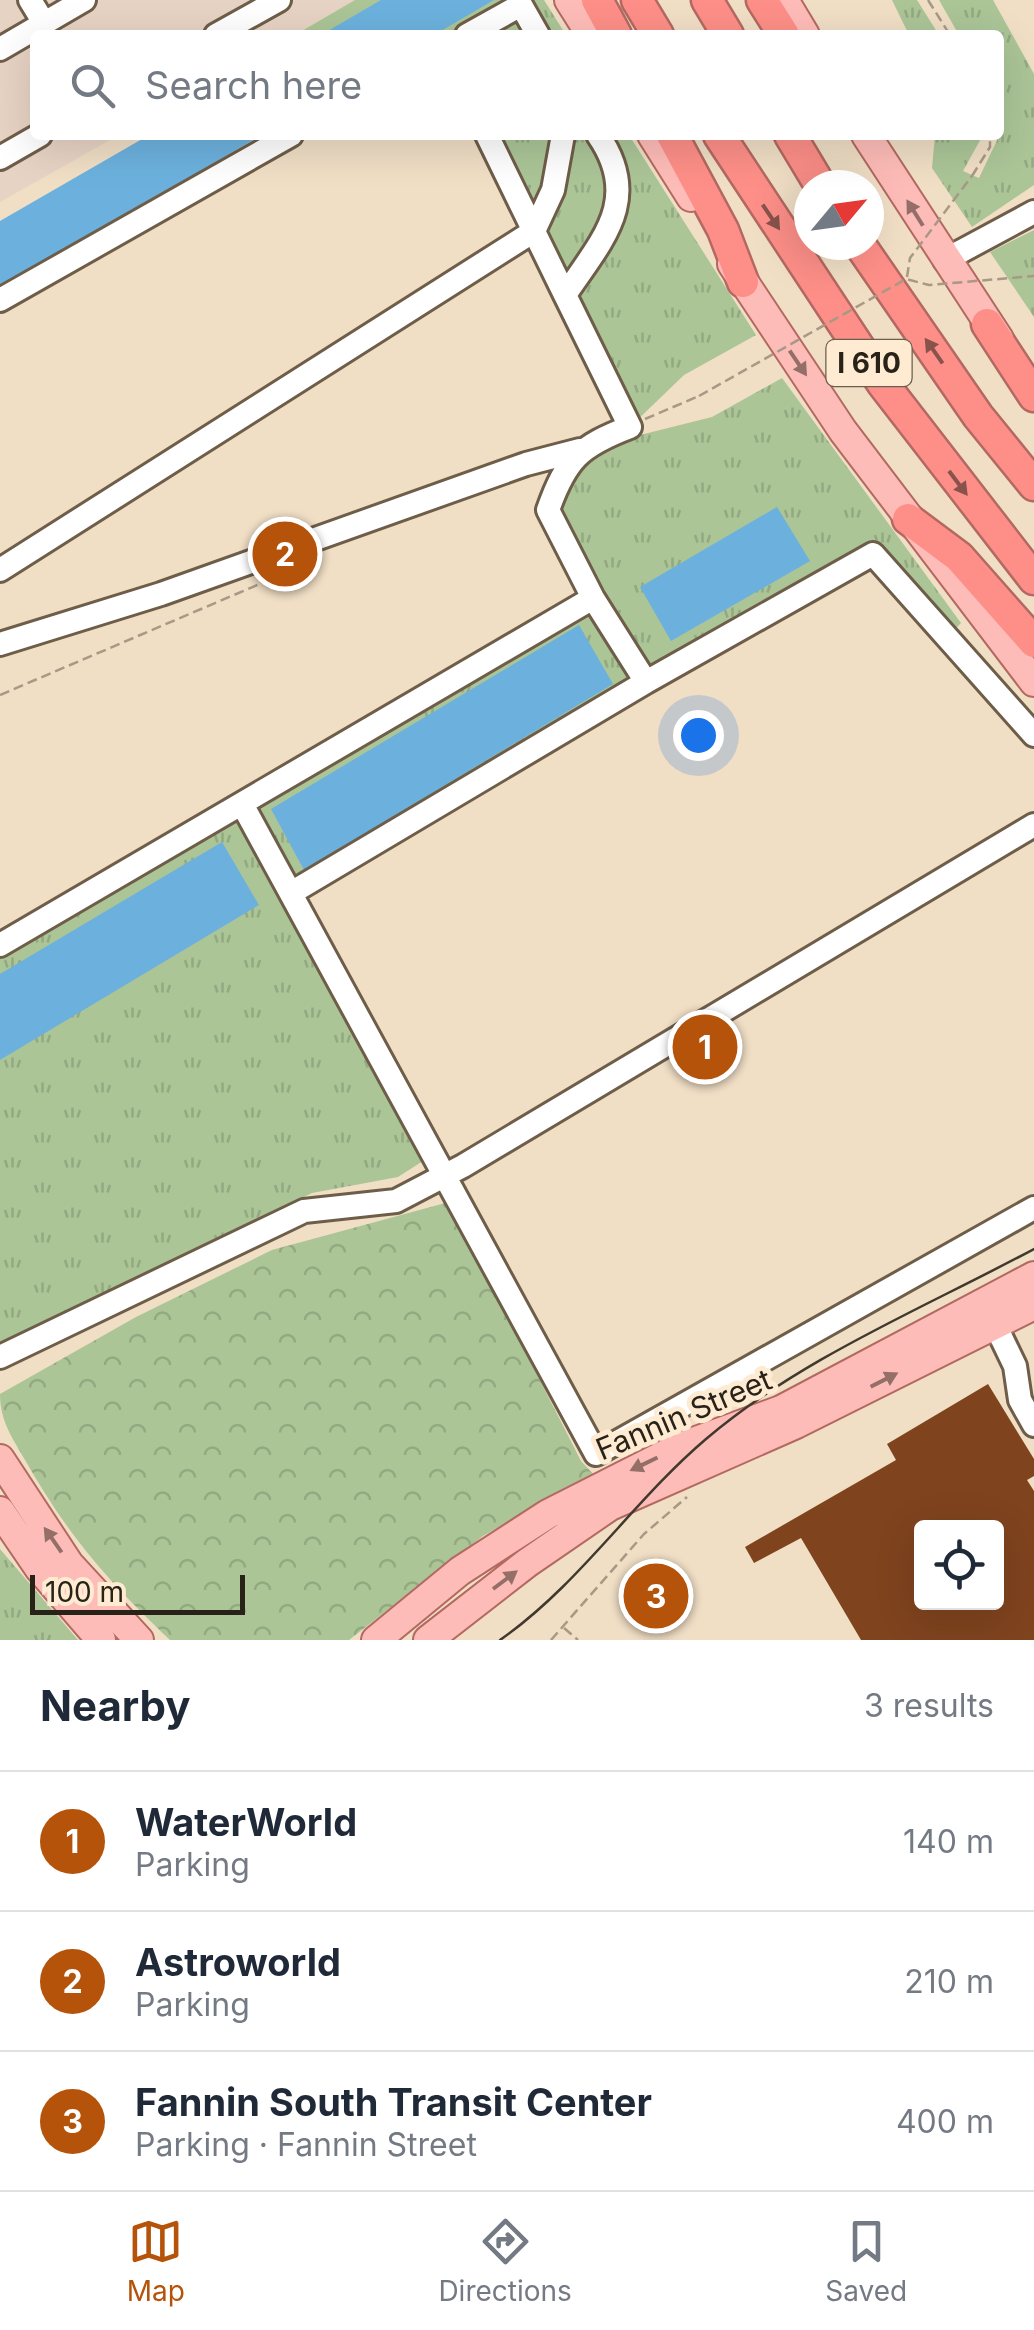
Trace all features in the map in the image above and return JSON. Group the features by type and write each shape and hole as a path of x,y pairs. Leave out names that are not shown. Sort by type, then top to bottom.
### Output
{"highway":[{"path":"597,0 613,30"},
{"path":"637,0 655,30"},
{"path":"707,0 725,30"},
{"path":"762,0 781,30"},
{"path":"675,140 723,230 744,282"},
{"name":"I 610","path":"722,140 884,384 1034,580"},
{"path":"793,140 811,170"},
{"name":"I 610","path":"870,260 978,416 1034,485"},
{"path":"988,324 1034,396"},
{"path":"908,518 959,557 1034,642"}],"main road":[{"path":"569,0 587,30"},
{"path":"784,0 803,30"},
{"path":"655,140 744,282 908,518 1034,682"},
{"path":"869,140 988,324 1034,382"},
{"name":"Fannin Street","path":"428,1640 598,1512 796,1424 989,1312 1034,1276"},
{"name":"Fannin Street","path":"376,1640 460,1571 548,1514 680,1447 781,1410 989,1312 1034,1304"},
{"path":"0,1459 69,1564 139,1640"},
{"path":"0,1511 39,1568 101,1640"}],"lane":[{"path":"30,0 44,23"},
{"path":"33,30 84,0"},
{"path":"225,30 279,0"},
{"path":"476,30 521,5 535,30"},
{"path":"0,50 30,32"},
{"path":"0,158 31,140"},
{"path":"0,300 282,140"},
{"path":"0,644 161,594 526,464 580,450 630,428 490,140"},
{"path":"0,570 534,231 554,190 561,140"},
{"path":"566,296 616,218 620,188 600,140"},
{"path":"945,260 1034,212"},
{"path":"580,450 558,480 548,510 593,598 646,682"},
{"path":"291,893 646,682 873,554 941,643 1034,735"},
{"path":"0,945 593,598"},
{"path":"941,643 980,615"},
{"path":"242,804 596,1454 1034,1208"},
{"path":"0,1357 304,1211 396,1201 1034,825"},
{"path":"989,1312 1018,1373 1020,1400 1034,1425"}],"path":[{"path":"928,0 947,30"},
{"path":"906,278 910,258 972,176 990,147 990,140"},
{"path":"699,396 906,278 929,285 1034,276"},
{"path":"551,1640 644,1534 690,1495"},
{"path":"562,1627 578,1640"}],"shaded area":[{"path":"0,0 357,0 304,30 30,30 30,140 110,140 0,202"}],"green space":[{"path":"355,0 519,0 535,30 304,30"},
{"path":"533,0 544,0 563,30 548,30"},
{"path":"892,0 917,0 936,30 907,30"},
{"path":"939,0 993,0 1034,74 1034,185 972,227 932,168 935,140 980,140 963,171 979,178 997,140 1004,140 1004,30 956,30"},
{"path":"489,140 632,140 756,335 684,375 630,427"},
{"path":"1034,230 1034,317 990,252"},
{"path":"782,378 961,623 947,638 874,555 291,893 242,804 593,598 548,510 580,450 712,417"},
{"path":"231,810 426,1159 398,1177 312,1193 0,1343 0,948"},
{"path":"449,1202 581,1461 593,1474 483,1536 349,1640 170,1640 109,1578 59,1515 9,1431 0,1394 136,1317 272,1250"},
{"path":"0,1549 78,1640 0,1640"}],"water":[{"path":"381,0 494,0 443,30 330,30"},
{"path":"140,140 253,140 0,287 0,221"},
{"path":"777,507 810,561 671,641 640,587"},
{"path":"579,625 613,684 304,870 271,809"},
{"path":"222,842 259,905 0,1060 0,974"}],"building":[{"path":"988,1384 1034,1459 1034,1476 1027,1480 1034,1491 1034,1640 861,1640 801,1538 754,1563 745,1547 896,1460 887,1444"}],"tram line":[{"path":"500,1640 581,1569 679,1463 743,1410 864,1336 1034,1249"}],"place":[{"name":"Astroworld","path":"285,554"},
{"name":"WaterWorld","path":"705,1047"},
{"name":"Fannin South Transit Center","path":"656,1596"}]}
